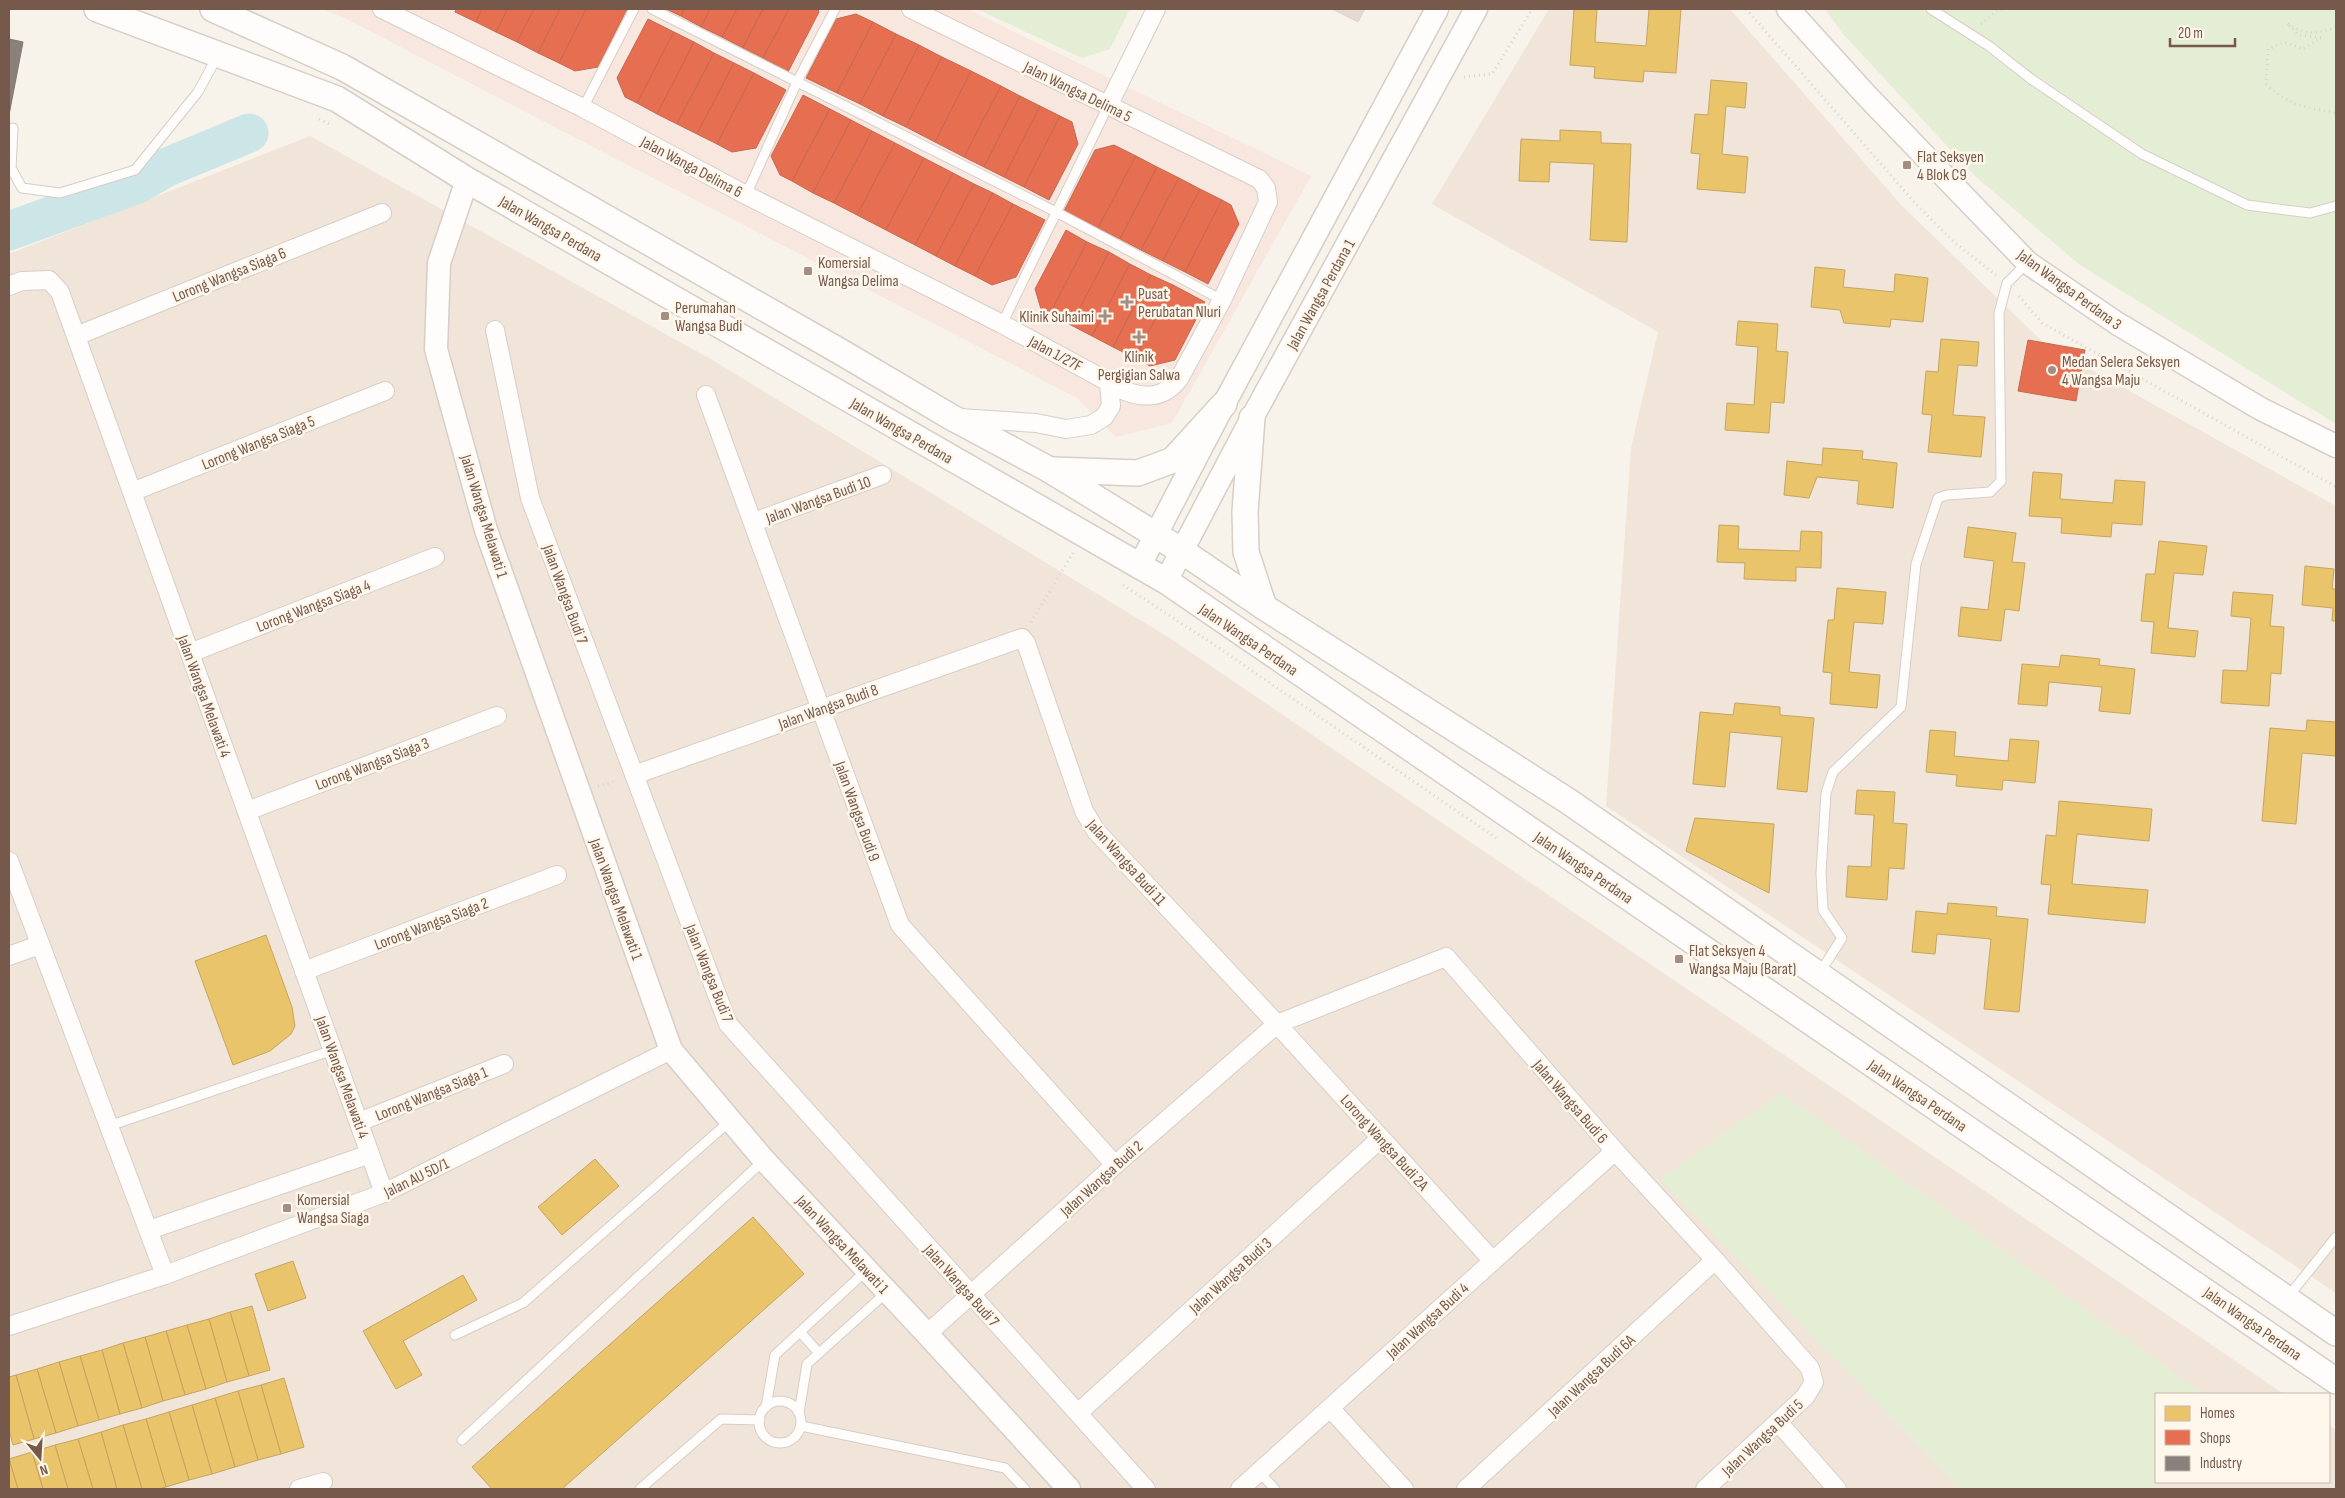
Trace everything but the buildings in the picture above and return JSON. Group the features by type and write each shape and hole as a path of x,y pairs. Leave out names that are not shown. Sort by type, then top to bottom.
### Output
{"main road":[{"name":"Jalan Wangsa Perdana","path":"97,9 337,99 467,180 1076,548 1139,567 1166,581 2336,1381"},
{"path":"213,9 342,68 841,352 951,417 1050,470 1182,551 1264,607 1568,801 1817,976 2336,1334"},
{"path":"1050,470 1138,473 1173,460 1224,404"},
{"path":"1252,418 1245,512 1246,552 1264,607"}],"street":[{"name":"Jalan Wanga Delima 6","path":"382,9 583,108 746,194 1002,324"},
{"name":"Jalan Wangsa Delima 5","path":"911,9 1259,179 1266,188 1268,202 1222,300"},
{"path":"1108,106 1156,9"},
{"name":"Jalan Wangsa Perdana 1","path":"1139,567 1224,404 1437,9"},
{"name":"Jalan Wangsa Perdana 1","path":"1166,581 1252,418 1476,9"},
{"name":"Jalan Wangsa Perdana 3","path":"1788,9 1866,96 2028,263 2118,324 2252,404 2336,446"},
{"name":"Jalan Wangsa Melawati 1","path":"467,180 439,263 436,350 486,530 671,1050 764,1160 1069,1489"},
{"name":"Lorong Wangsa Siaga 6","path":"76,336 382,213"},
{"name":"Jalan Wangsa Melawati 4","path":"9,286 22,281 49,280 60,292 384,1193"},
{"name":"Jalan 1/27F","path":"1002,324 1125,391 1142,398 1171,389 1179,379 1222,300"},
{"name":"Jalan Wangsa Budi 7","path":"495,330 530,498 728,1024 1146,1489"},
{"path":"951,417 1036,423 1066,429 1091,425 1104,417 1111,406 1109,382"},
{"name":"Lorong Wangsa Siaga 5","path":"132,492 385,392"},
{"name":"Jalan Wangsa Budi 9","path":"706,394 900,926 1116,1165"},
{"name":"Jalan Wangsa Budi 10","path":"754,522 882,475"},
{"name":"Lorong Wangsa Siaga 4","path":"190,652 435,556"},
{"name":"Jalan Wangsa Budi 8","path":"634,775 1022,638"},
{"name":"Jalan Wangsa Budi 11","path":"1022,638 1026,643 1088,820 1277,1024"},
{"name":"Lorong Wangsa Siaga 3","path":"247,811 497,716"},
{"path":"9,861 165,1275"},
{"name":"Lorong Wangsa Siaga 2","path":"304,971 557,875"},
{"path":"9,956 40,946"},
{"name":"Jalan Wangsa Budi 6","path":"1277,1024 1446,957 1615,1151 1716,1260 1810,1368 1814,1382"},
{"name":"Lorong Wangsa Budi 2A","path":"1277,1024 1492,1260"},
{"name":"Jalan Wangsa Budi 2","path":"927,1334 1277,1024"},
{"name":"Jalan AU 5D/1","path":"9,1326 165,1275 384,1193 671,1050"},
{"name":"Lorong Wangsa Siaga 1","path":"359,1122 504,1064"},
{"name":"Jalan Wangsa Budi 3","path":"1078,1413 1381,1138"},
{"name":"Jalan Wangsa Budi 4","path":"1240,1489 1615,1151"},
{"name":"Jalan Wangsa Melawati 4","path":"149,1230 370,1154"},
{"name":"Jalan Wangsa Budi 6A","path":"1466,1489 1716,1260"},
{"name":"Jalan Wangsa Budi 5","path":"1705,1489 1805,1397 1814,1382"},
{"path":"1330,1408 1404,1489"},
{"path":"1778,1422 1837,1489"},
{"path":"299,1489 323,1482"}],"lane":[{"path":"583,108 634,9"},
{"path":"652,9 1056,212 1222,300"},
{"path":"746,194 797,82 835,9"},
{"path":"1931,9 1989,46 2031,79 2142,154 2247,205 2310,213 2336,206"},
{"path":"13,128 11,168 22,188 60,193 135,170 198,92 218,55"},
{"path":"1002,324 1108,106"},
{"path":"1817,976 1842,938 1823,910 1822,874 1828,782 1833,772 1901,707 1916,564 1938,498 1947,495 1990,492 1998,487 2001,481 1999,313 2007,283 2028,263"},
{"path":"109,1126 333,1050"},
{"path":"455,1335 523,1303 731,1121"},
{"path":"462,1440 764,1160"},
{"path":"2287,1299 2336,1237"},
{"path":"867,1270 775,1355 766,1408 760,1420 762,1433 773,1442 787,1442 798,1433 801,1426 799,1413 807,1364 888,1292"},
{"path":"870,1307 890,1303 906,1312"},
{"path":"800,1332 819,1354"},
{"path":"766,1408 771,1404 784,1402 795,1408 799,1413"},
{"path":"640,1489 721,1419 760,1420"},
{"path":"801,1426 1005,1468 1025,1489"},
{"path":"1260,1472 1275,1489"}],"path":[{"path":"1437,81 1492,74 1532,9"},
{"path":"1969,33 1996,12 2005,9"},
{"path":"2336,27 2319,33 2302,33 2287,23 2299,35 2321,38 2303,49 2284,42 2268,49 2266,84 2282,99 2298,105 2335,113 2336,115"},
{"path":"315,118 333,126"},
{"path":"1022,638 1076,548"},
{"path":"1121,584 1504,843"},
{"path":"579,793 634,775"}],"shaded area":[{"path":"322,9 967,9 1311,176 1172,423 1116,437 1077,398 343,17"},
{"path":"1549,9 1730,9 1901,205 2045,344 2336,506 2336,1293 1606,806 1631,448 1658,332 1432,204"},
{"path":"310,136 714,361 1168,637 2283,1393 2155,1393 2155,1483 2330,1483 2330,1426 2336,1430 2336,1489 9,1489 9,254"}],"green space":[{"path":"977,9 1130,9 1110,49 1082,58"},
{"path":"1825,9 2336,9 2336,424 2080,265 1975,176 1843,34"},
{"path":"1781,1093 2203,1393 2155,1393 2155,1483 2162,1483 2149,1489 1961,1489 1660,1179"}],"waterway":[{"path":"9,231 138,184 165,168 249,133"}],"place":[{"name":"Flat Seksyen 4 Blok C9","path":"1907,165"},
{"name":"Komersial Wangsa Delima","path":"808,271"},
{"name":"Pusat Perubatan Nluri","path":"1127,302"},
{"name":"Perumahan Wangsa Budi","path":"665,316"},
{"name":"Klinik Suhaimi","path":"1105,316"},
{"name":"Klinik Pergigian Salwa","path":"1139,337"},
{"name":"Medan Selera Seksyen 4 Wangsa Maju","path":"2052,370"},
{"name":"Flat Seksyen 4 Wangsa Maju (Barat)","path":"1679,959"},
{"name":"Komersial Wangsa Siaga","path":"287,1208"}]}
